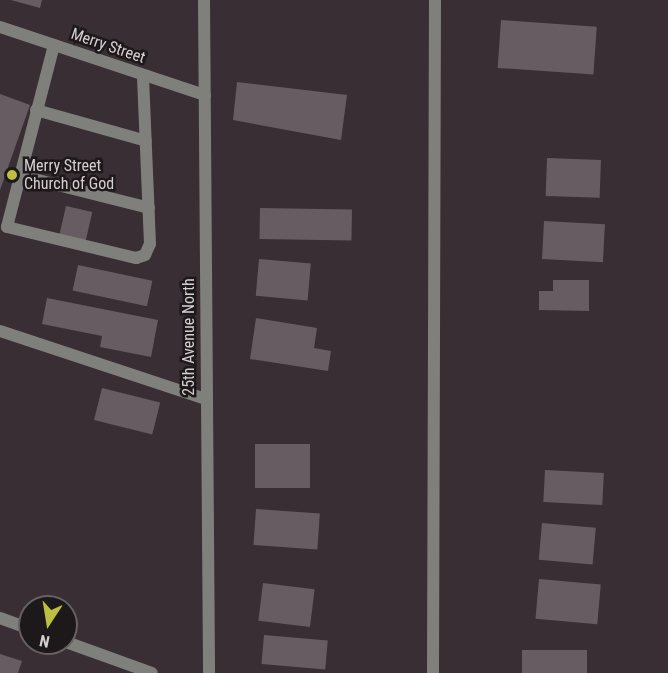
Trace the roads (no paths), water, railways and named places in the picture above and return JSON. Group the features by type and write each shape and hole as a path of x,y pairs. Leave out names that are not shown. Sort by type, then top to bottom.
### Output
{"street":[{"name":"25th Avenue North","path":"204,0 209,673"},
{"path":"433,673 435,0"},
{"name":"Merry Street","path":"0,27 205,95"},
{"path":"54,45 18,175 7,227 136,258 150,244 143,75"},
{"path":"36,110 146,141"},
{"path":"18,175 149,208"},
{"path":"0,331 206,399"},
{"path":"0,618 18,625"},
{"path":"78,646 152,673"}],"place":[{"name":"Merry Street Church of God","path":"12,175"}]}
